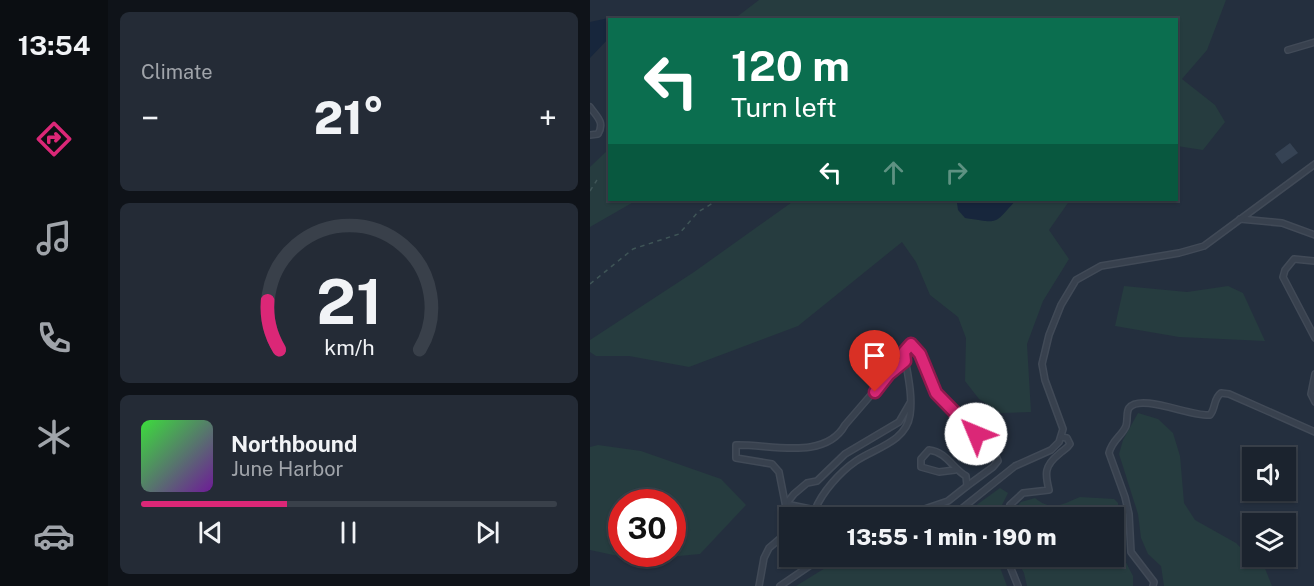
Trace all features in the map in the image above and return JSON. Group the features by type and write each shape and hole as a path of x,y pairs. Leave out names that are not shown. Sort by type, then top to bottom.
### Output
{"street":[{"path":"1288,50 1314,42"},
{"path":"590,107 601,122 601,129 598,134 590,135"},
{"path":"964,507 1015,466 1050,450 1061,437 1063,429 1045,380 1042,364 1049,335 1061,305 1076,280 1101,266 1179,253 1204,246 1314,164"},
{"path":"1240,219 1282,223 1314,235"},
{"path":"1314,261 1295,260 1285,270 1283,277 1314,338"},
{"path":"816,507 836,479 855,461 888,444 904,431 910,416 910,384 904,352 911,344 920,354 936,393 995,453 998,461 948,501 930,507"},
{"path":"786,507 779,472 772,464 736,458 736,445 750,444 774,448 823,446 840,434 845,425 889,374 905,361"},
{"path":"1314,374 1311,394 1314,402"},
{"path":"1153,586 1154,582 1131,552 1127,505 1109,453 1114,439 1125,427 1130,406 1138,403 1153,403 1202,416 1213,412 1216,397 1221,393 1229,394 1314,432"},
{"path":"786,504 807,483 817,481 845,454 899,422 910,403"},
{"path":"1009,507 1023,493 1049,490 1045,474 1052,460 1070,444 1067,438 1061,437"},
{"path":"955,470 952,463 938,451 929,450 921,459 921,467 939,472 955,470 966,476 967,486"},
{"path":"786,504 800,507"},
{"path":"759,586 764,558 769,548 779,539"},
{"path":"780,586 808,567"},
{"path":"1012,567 1018,586"}],"path":[{"path":"590,191 597,180"},
{"path":"590,284 633,249 679,234 698,212 716,201"}],"green space":[{"path":"759,0 1226,0 1207,50 1182,79 1215,105 1225,122 1203,150 1178,146 1178,18 719,18 738,16"},
{"path":"608,150 608,201 635,201 590,227 590,167"},
{"path":"794,201 1069,201 1049,230 1069,259 1043,301 1027,344 1031,412 1001,413 979,399 965,381 966,338 958,317 930,295 916,262 902,242 798,326 689,367 629,356 596,356 590,352 590,340 694,272"},
{"path":"1124,286 1187,292 1228,286 1243,293 1265,341 1179,337 1115,326"},
{"path":"1138,413 1158,419 1173,433 1180,456 1184,503 1195,520 1236,543 1242,549 1242,567 1264,567 1272,586 1164,586 1161,566 1148,554 1141,538 1138,514 1119,454 1123,440"},
{"path":"598,445 641,451 721,479 746,505 700,554 686,555 686,489 608,489 608,554 590,550 590,447"},
{"path":"1000,488 1008,493 1001,507 974,507"},
{"path":"1080,497 1114,499 1118,507 1017,507 1021,502 1035,498 1052,506"},
{"path":"1124,559 1133,576 1133,586 1027,586 1021,567 1124,567"},
{"path":"827,567 1000,567 1007,586 796,586"}],"water":[{"path":"608,18 608,39 590,58 590,22"},
{"path":"1015,201 995,221 965,218 958,210 957,203"}],"building":[{"path":"1290,143 1298,153 1282,164 1275,154"}],"route":[{"path":"875,392 889,374 905,361 904,352 911,344 920,354 936,393 976,434"}]}
